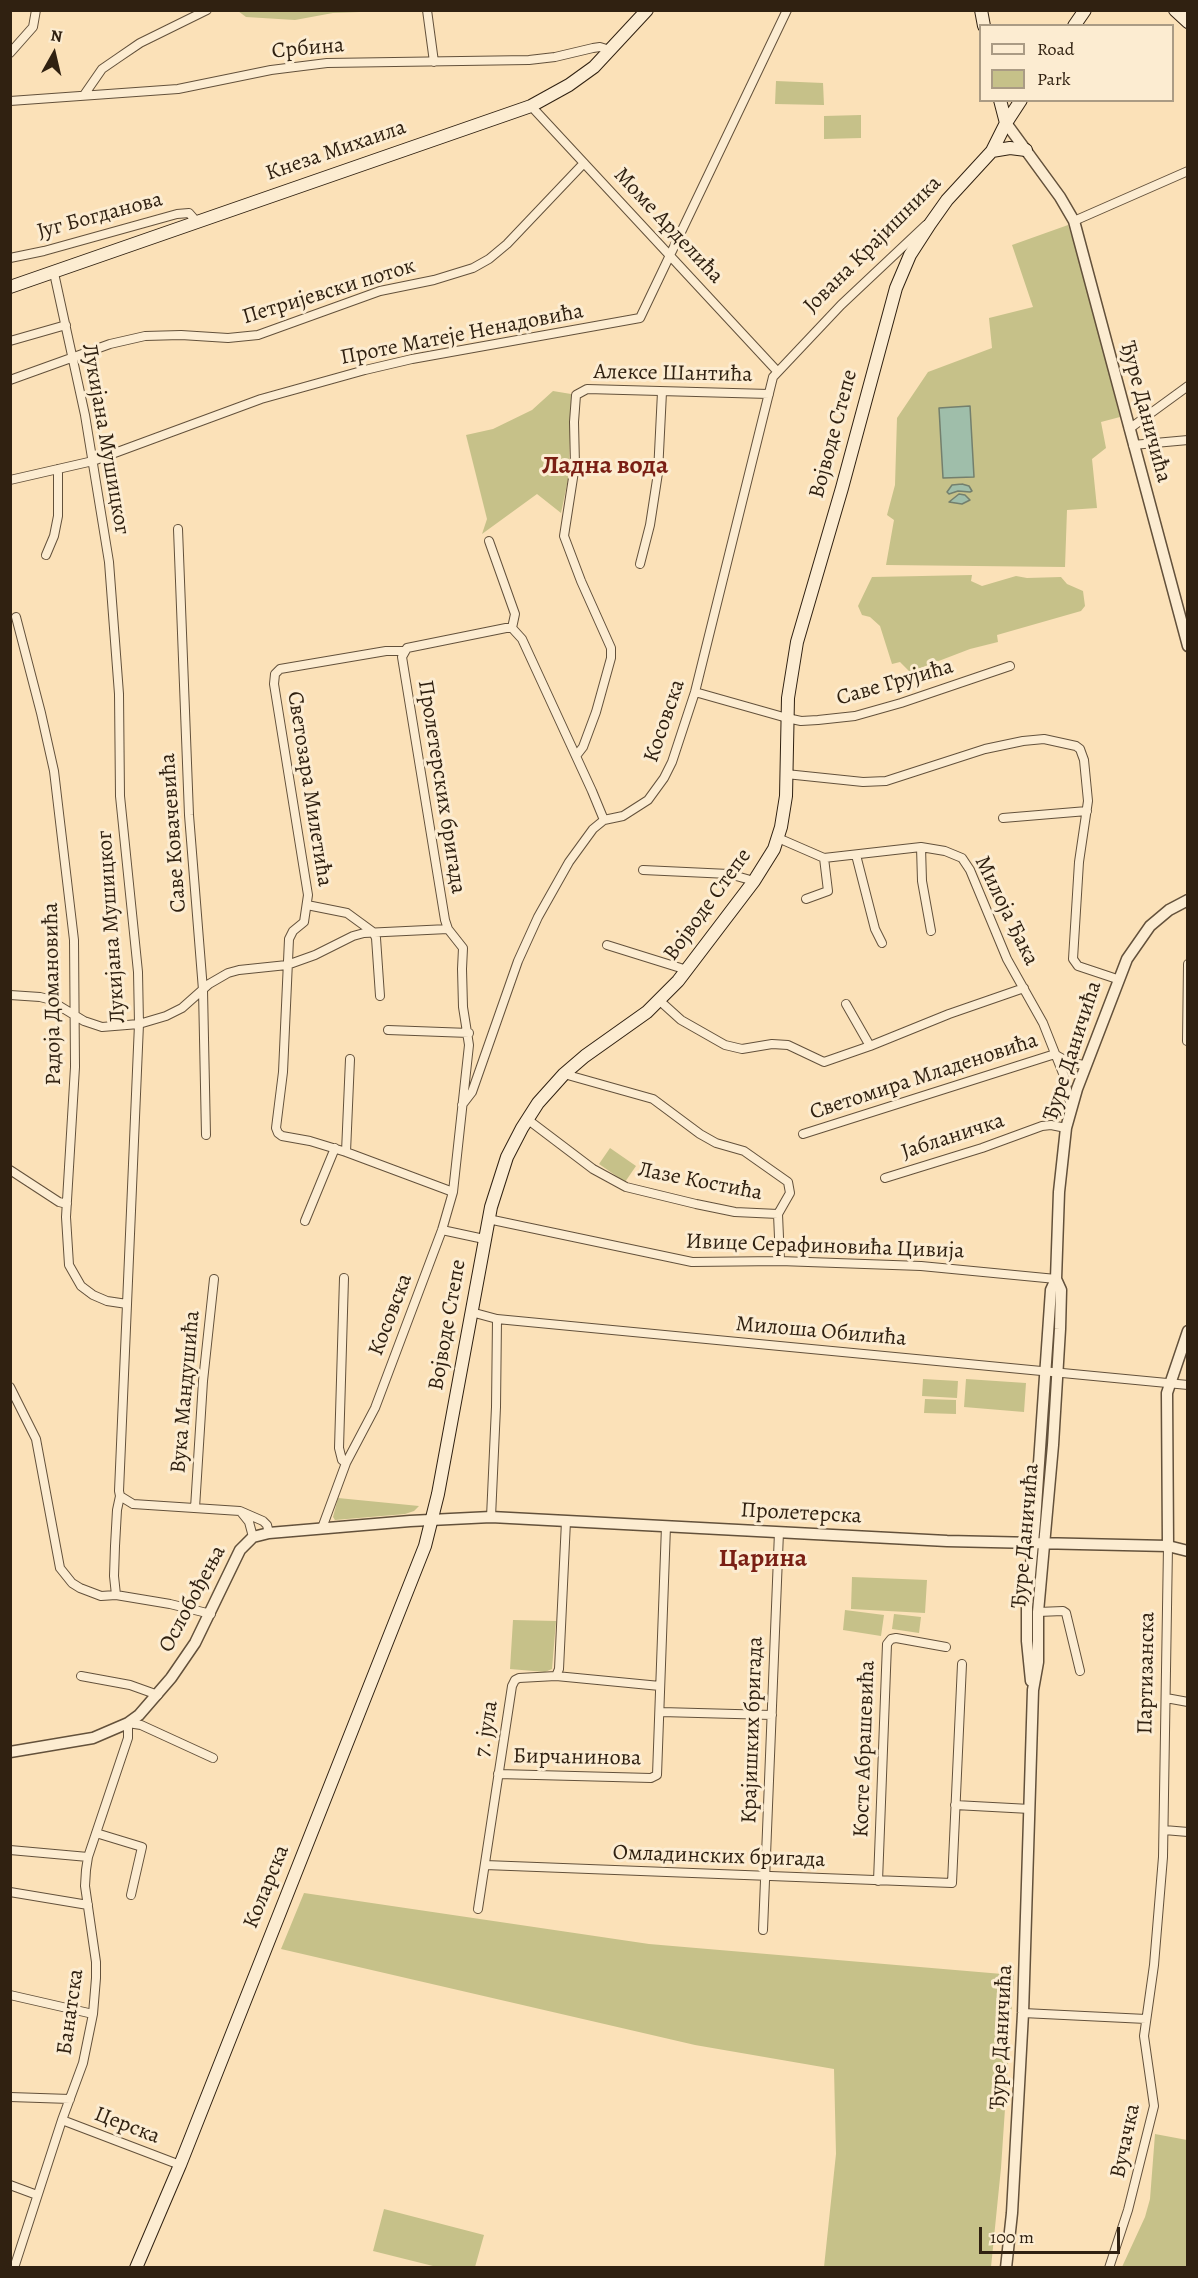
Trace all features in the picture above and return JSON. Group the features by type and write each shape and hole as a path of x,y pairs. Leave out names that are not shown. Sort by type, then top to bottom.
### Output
{"main road":[{"name":"Кнеза Михаила","path":"10,287 531,106 594,67 647,10"},
{"path":"1075,24 1085,10"},
{"path":"1175,10 1188,22"},
{"path":"1001,102 1006,123"},
{"name":"Јована Крајишника","path":"930,224 992,151 1020,102"},
{"path":"992,151 1010,148 1026,150"},
{"name":"Војводе Степе","path":"432,1519 458,1389 484,1239 502,1168 538,1102 564,1074 660,1001 687,970 754,881 769,858 778,838 784,808 787,718 800,631 842,488 889,312 903,270 930,224"},
{"name":"Коларска","path":"136,2268 180,2165 412,1582 432,1519"}],"street":[{"path":"10,53 33,27 36,10"},
{"path":"84,95 102,69 140,43 207,10"},
{"path":"428,10 434,62"},
{"path":"671,255 787,10"},
{"name":"Србина","path":"10,101 178,89 271,70 318,64 529,60 574,54 600,47 610,50"},
{"name":"Моме Арделића","path":"531,106 777,371"},
{"name":"Ђуре Даничића","path":"1006,123 1060,197 1074,222 1188,646"},
{"name":"Петријевски поток","path":"10,380 110,344 145,336 181,335 228,338 258,335 380,291 434,280 473,268 489,259 507,244 584,162"},
{"path":"1074,222 1188,171"},
{"name":"Југ Богданова","path":"10,258 44,251 177,214 189,213 196,221"},
{"name":"Јована Крајишника","path":"769,394 773,377 777,371 911,237 925,225 930,224"},
{"name":"Проте Матеје Ненадовића","path":"10,480 93,461 261,399 365,370 412,359 635,321 644,313 671,255"},
{"name":"Лукијана Мушицког","path":"54,273 93,461 109,562 120,733 120,796 136,954 139,1024 119,1468 120,1496 115,1546 116,1595"},
{"path":"10,341 66,324"},
{"path":"1129,429 1188,386"},
{"name":"Алексе Шантића","path":"576,756 583,747 596,712 611,658 611,648 564,536 573,481 574,406 577,393 587,389 769,394"},
{"path":"640,564 650,525 656,484 662,392"},
{"name":"Косовска","path":"462,1106 472,1092 501,1004 538,917 577,850 593,829 604,820 632,812 648,800 672,762 695,692 769,394"},
{"path":"1133,445 1188,440"},
{"path":"46,555 54,536 58,516 58,470"},
{"name":"Саве Ковачевића","path":"178,529 189,814 203,990 206,1135"},
{"path":"489,541 515,615 512,628 522,639 604,820"},
{"name":"Радоја Домановића","path":"16,617 54,771 74,940 75,1067 67,1204 67,1251 74,1276 93,1295 107,1301 127,1304"},
{"name":"Пролетерских бригада","path":"469,1033 463,1007 464,948 448,929 445,920 401,659 404,651 411,647 512,628"},
{"name":"Светозара Милетића","path":"335,1148 282,1136 276,1128 284,1072 290,936 304,922 307,905 306,878 274,684 275,674 280,669 311,663 386,651 404,651"},
{"name":"Саве Грујића","path":"787,718 801,721 855,716 1010,666"},
{"path":"695,692 787,718"},
{"path":"786,774 863,782 886,781 985,749 1023,741 1044,739 1076,746 1083,754 1088,784 1087,811 1079,862 1072,959 1078,966 1117,979"},
{"path":"1003,818 1087,811"},
{"name":"Милоја Ђака","path":"778,838 824,858 921,847 951,852 962,858 967,864 999,944 1036,1007 1064,1076 1071,1107"},
{"path":"921,847 922,881 931,931"},
{"path":"856,855 875,929 882,943"},
{"path":"806,899 828,891 824,858"},
{"path":"643,870 682,870 729,874 754,881"},
{"name":"Ђуре Даничића","path":"1006,2268 1012,2213 1023,2013 1033,1690 1038,1662 1039,1544 1060,1290 1056,1279 1059,1192 1066,1128 1085,1065 1117,979 1131,950 1150,926 1169,910 1188,900"},
{"path":"307,905 347,913 373,932 376,938 380,996"},
{"path":"10,995 40,996 74,1016 102,1027 139,1024 166,1016 191,1001 214,980 239,970 287,965 315,955 353,936 373,932 448,929"},
{"path":"607,945 687,970"},
{"path":"1187,1041 1188,964"},
{"path":"660,1001 681,1020 734,1048 742,1049 772,1044 788,1045 824,1062 1024,988"},
{"path":"846,1004 870,1046"},
{"path":"387,1030 469,1033"},
{"name":"Косовска","path":"322,1528 346,1463 375,1408 442,1230 453,1192 469,1033"},
{"path":"1055,1054 1070,1063 1085,1065"},
{"name":"Светомира Младеновића","path":"803,1134 1055,1054"},
{"path":"346,1152 350,1059"},
{"path":"564,1074 653,1099 700,1134 716,1143 744,1151 788,1182 790,1194 778,1214 780,1261"},
{"name":"Лазе Костића","path":"527,1119 593,1169 626,1187 716,1208 758,1214 778,1214"},
{"name":"Јабланичка","path":"885,1178 982,1148 1042,1126 1066,1128"},
{"path":"305,1221 335,1148 453,1192"},
{"path":"10,1170 59,1202 67,1204"},
{"name":"Ивице Серафиновића Цивија","path":"489,1219 692,1263 780,1261 921,1266 1056,1279"},
{"path":"442,1230 484,1239"},
{"path":"344,1278 339,1448 342,1460 346,1463"},
{"name":"Вука Мандушића","path":"195,1508 203,1381 214,1279"},
{"name":"Милоша Обилића","path":"471,1312 497,1319 1188,1385"},
{"path":"491,1517 497,1319"},
{"name":"Партизанска","path":"1146,2019 1154,1965 1164,1830 1169,1383 1188,1331"},
{"path":"10,1387 36,1439 60,1568 72,1583 101,1596 116,1595 211,1614"},
{"path":"120,1496 133,1504 240,1511 263,1521 269,1533"},
{"path":"240,1511 249,1522 253,1537"},
{"name":"Пролетерска","path":"432,1519 491,1517 1039,1544 1168,1546 1188,1551"},
{"name":"Ослобођења","path":"10,1752 93,1737 128,1723 139,1715 158,1695 195,1643 240,1550 253,1537 269,1533 432,1519"},
{"path":"566,1521 560,1659 556,1676 660,1686"},
{"path":"666,1526 661,1712 772,1714"},
{"name":"Крајишких бригада","path":"763,1930 779,1532"},
{"name":"Ђуре Даничића","path":"1033,1690 1029,1668 1027,1618 1039,1544"},
{"path":"1038,1612 1063,1611 1066,1613 1080,1671"},
{"name":"Косте Абрашевића","path":"878,1881 887,1644 891,1639 896,1638 946,1647"},
{"path":"962,1664 955,1805 1030,1809"},
{"path":"81,1676 130,1685 158,1695"},
{"name":"7. јула","path":"478,1909 513,1682 523,1677 556,1676"},
{"path":"1166,1698 1188,1702"},
{"name":"Бирчанинова","path":"498,1774 655,1777 658,1770 661,1712"},
{"path":"128,1723 141,1725 213,1758"},
{"name":"Банатска","path":"14,2268 83,2063 93,2014 96,1962 85,1877 88,1857 128,1738 128,1723"},
{"name":"Омладинских бригада","path":"485,1865 952,1883 955,1805"},
{"path":"1164,1830 1188,1833"},
{"path":"96,1833 142,1846 131,1895"},
{"path":"10,1850 88,1857"},
{"path":"10,1892 88,1905"},
{"path":"10,1995 93,2014"},
{"path":"1023,2013 1146,2019"},
{"name":"Вучачка","path":"1109,2268 1128,2210 1154,2106 1144,2036 1146,2019"},
{"path":"10,2097 70,2099"},
{"name":"Церска","path":"62,2120 180,2165"},
{"path":"10,2185 37,2195"}],"green space":[{"path":"238,11 388,11 333,13 295,20 246,17"},
{"path":"776,81 823,83 824,105 775,104"},
{"path":"861,115 861,138 824,139 824,116"},
{"path":"1068,225 1079,258 1120,417 1101,422 1106,448 1092,459 1097,508 1067,510 1065,567 886,565 894,520 887,515 895,485 897,418 928,372 992,348 989,318 1033,307 1012,245"},
{"path":"553,391 571,394 569,475 561,513 537,494 482,534 487,519 466,435 493,429 532,410"},
{"path":"972,575 971,581 982,586 1016,576 1061,577 1067,584 1083,591 1085,606 1081,611 997,635 998,642 970,649 910,672 900,662 892,664 880,626 870,617 862,615 858,606 872,577"},
{"path":"610,1148 636,1166 625,1182 599,1164"},
{"path":"923,1379 958,1381 957,1398 922,1396"},
{"path":"966,1379 1026,1383 1024,1412 964,1407"},
{"path":"1049,1390 1053,1390 1044,1522 1040,1522"},
{"path":"925,1399 956,1400 956,1414 924,1413"},
{"path":"338,1498 419,1506 414,1511 405,1514 335,1520 333,1517"},
{"path":"852,1577 927,1580 925,1613 851,1609"},
{"path":"845,1610 884,1615 881,1636 843,1630"},
{"path":"894,1614 921,1617 919,1633 892,1629"},
{"path":"513,1620 556,1621 552,1669 545,1672 510,1669"},
{"path":"304,1893 649,1944 1014,1975 1001,2168 991,2267 824,2267 836,2154 834,2069 695,2045 281,1949"},
{"path":"1155,2134 1187,2140 1187,2267 1122,2267 1145,2217 1150,2199"},
{"path":"384,2209 484,2235 475,2267 437,2267 373,2251"}],"shaded area":[{"path":"970,406 974,477 943,478 939,408"},
{"path":"952,485 969,486 972,491 958,491 949,494 947,492"},
{"path":"959,494 965,495 970,500 962,504 949,502"}],"district":[{"name":"Ладна вода","path":"605,467"},
{"name":"Царина","path":"763,1560"}]}
